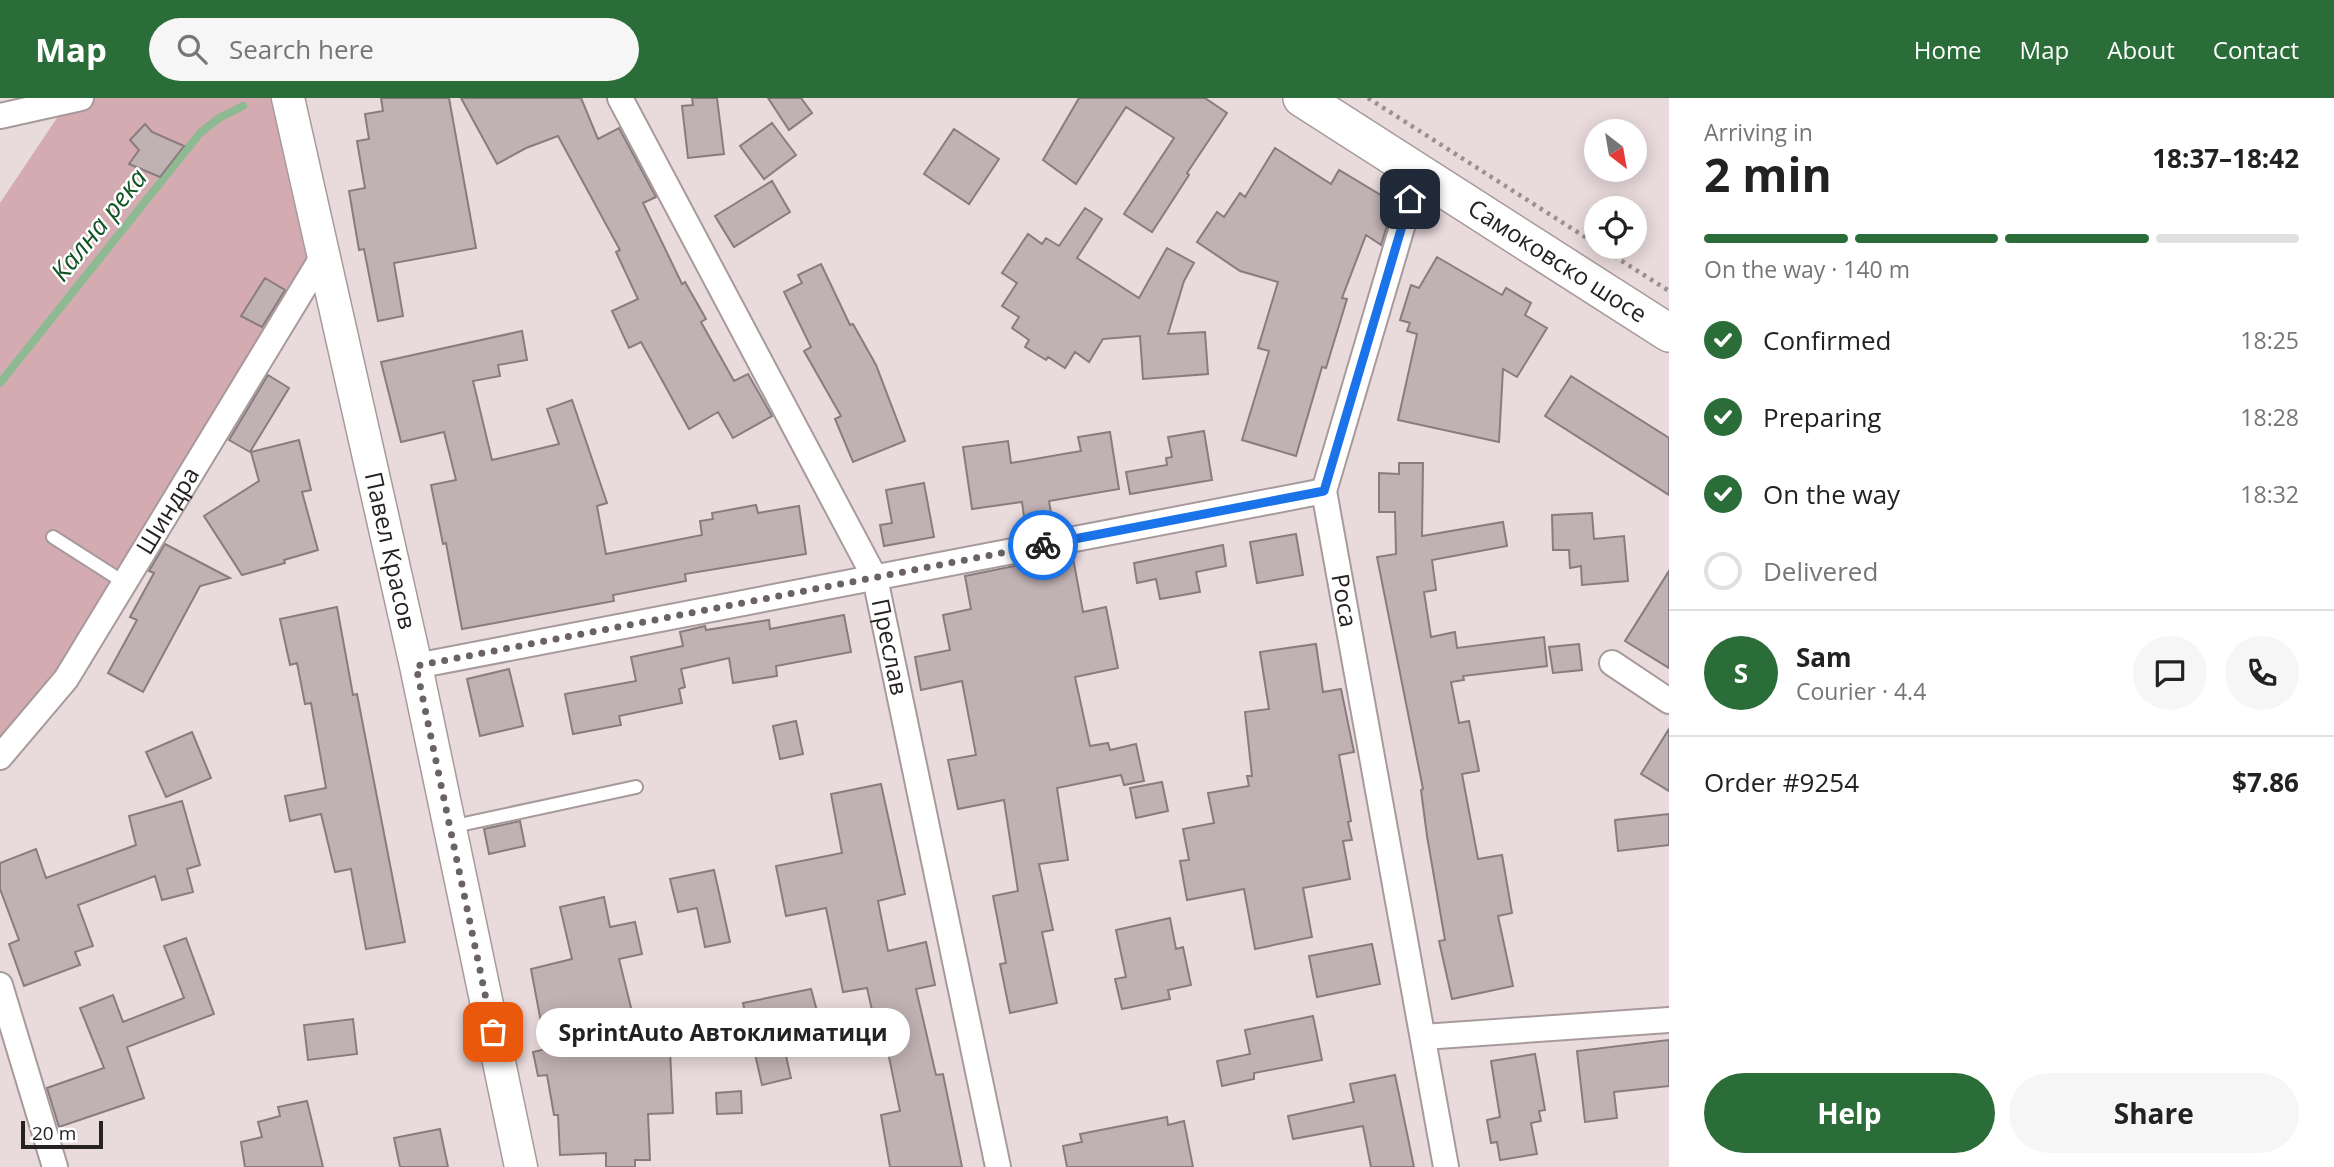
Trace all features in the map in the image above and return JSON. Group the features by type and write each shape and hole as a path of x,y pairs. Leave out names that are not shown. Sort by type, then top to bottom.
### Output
{"main road":[{"name":"Самоковско шосе","path":"1303,98 1669,333"}],"street":[{"path":"0,117 81,98"},
{"name":"Павел Красов","path":"288,98 416,666 521,1167"},
{"name":"Преслав","path":"620,98 875,578 998,1167"},
{"name":"Роса","path":"1418,173 1324,491 1446,1167"},
{"name":"Шиндра","path":"0,757 66,679 323,256"},
{"path":"416,666 1324,491"},
{"path":"1612,663 1669,701"},
{"path":"0,985 55,1167"},
{"path":"1423,1037 1669,1020"}],"lane":[{"path":"53,537 125,583"},
{"path":"450,827 636,787"}],"path":[{"path":"1368,98 1584,237"},
{"path":"1619,259 1669,291"}],"shaded area":[{"path":"288,98 323,256 66,679 0,757 0,203 69,100"}],"building":[{"path":"381,98 449,98 476,248 394,263 403,316 378,321 364,249 359,250 349,191 365,188 357,141 369,139 365,114 383,111"},
{"path":"461,98 581,98 598,139 619,128 656,197 643,203 682,284 685,282 706,319 701,322 734,381 748,374 772,416 733,438 718,412 689,429 641,342 629,348 612,311 638,299 616,252 620,250 558,136 526,148 497,164"},
{"path":"692,98 717,98 724,154 688,158 682,106 693,105"},
{"path":"768,98 801,98 812,113 789,130"},
{"path":"1079,98 1205,98 1227,113 1152,232 1124,214 1174,138 1126,107 1076,184 1043,160"},
{"path":"772,123 796,155 764,179 740,146"},
{"path":"145,124 152,132 184,146 160,177 129,164 139,150 130,140"},
{"path":"954,129 999,159 969,204 924,174"},
{"path":"1275,148 1331,184 1339,170 1394,203 1381,245 1366,235 1342,298 1347,299 1326,368 1322,367 1296,456 1242,440 1269,351 1258,348 1278,282 1240,271 1197,242 1217,212 1224,217 1240,193 1245,197"},
{"path":"772,181 790,212 734,247 715,216"},
{"path":"1085,208 1102,219 1077,258 1139,298 1167,248 1194,263 1184,281 1168,334 1205,332 1208,374 1143,379 1140,336 1103,339 1089,362 1075,352 1065,368 1025,347 1029,340 1012,328 1019,317 1002,306 1017,283 1002,273 1028,234 1042,244 1046,238 1059,246"},
{"path":"1437,257 1502,295 1506,288 1531,303 1525,315 1547,328 1517,377 1503,369 1499,442 1398,420 1417,334 1407,331 1410,323 1400,320 1411,285 1419,288"},
{"path":"821,264 850,325 853,324 876,365 905,441 853,462 835,419 841,416 804,351 811,347 784,292 802,283 798,275"},
{"path":"265,278 285,290 262,327 241,316"},
{"path":"522,331 527,360 498,365 500,376 473,381 492,460 559,444 547,409 572,400 607,503 597,506 606,554 702,535 700,521 713,519 712,513 756,505 758,513 799,506 806,554 685,574 686,581 613,595 614,601 462,629 446,543 443,544 431,485 456,480 444,432 401,442 381,362"},
{"path":"268,375 289,388 250,452 229,440"},
{"path":"1571,376 1669,438 1669,495 1545,416"},
{"path":"1204,431 1212,480 1130,494 1126,472 1167,465 1166,458 1172,457 1168,437"},
{"path":"1110,432 1119,489 1049,501 1052,519 1025,524 1022,502 972,509 963,447 1008,441 1011,463 1081,451 1078,437"},
{"path":"299,440 311,490 302,492 318,550 242,575 204,516 259,481 251,452"},
{"path":"1399,463 1423,463 1422,536 1503,522 1507,546 1432,560 1436,590 1424,592 1431,637 1455,632 1457,648 1544,637 1547,666 1463,676 1464,680 1451,682 1459,723 1469,721 1479,771 1462,774 1478,859 1502,855 1512,913 1498,916 1513,986 1452,999 1439,941 1445,940 1427,836 1423,789 1377,557 1396,554 1395,512 1379,512 1379,473 1399,474"},
{"path":"924,483 934,537 884,546 880,525 892,523 886,490"},
{"path":"1592,513 1594,539 1624,536 1628,581 1582,585 1581,566 1570,568 1569,550 1553,550 1552,515"},
{"path":"1296,534 1303,575 1257,583 1250,542"},
{"path":"165,544 230,578 200,586 143,692 108,673 137,620 130,617 154,573 149,571"},
{"path":"1223,545 1226,566 1196,572 1200,592 1160,599 1156,579 1137,583 1134,563"},
{"path":"1073,558 1083,612 1106,607 1118,668 1075,677 1090,746 1108,743 1110,750 1136,744 1144,781 1124,785 1121,775 1057,788 1068,860 1039,864 1053,930 1042,932 1057,1003 1010,1013 1000,964 1006,963 993,896 1018,891 1004,800 958,809 948,760 976,755 962,681 921,690 915,657 950,650 943,615 971,609 965,576"},
{"path":"1669,571 1669,668 1625,641"},
{"path":"337,607 353,695 357,694 405,942 366,949 351,869 335,872 321,814 290,821 285,796 326,788 311,703 305,704 297,663 290,665 280,619"},
{"path":"844,615 851,652 776,666 777,676 733,683 729,658 681,669 685,687 679,689 682,703 619,716 621,725 573,734 565,694 636,681 631,657 683,646 680,632 705,626 706,630 769,620 770,629"},
{"path":"1316,644 1323,692 1341,689 1354,752 1339,755 1351,821 1348,822 1352,840 1343,841 1350,879 1303,888 1312,937 1255,949 1244,889 1187,900 1180,861 1189,860 1183,829 1214,823 1208,793 1249,786 1247,776 1252,776 1245,712 1269,709 1260,652"},
{"path":"1579,644 1582,670 1553,673 1549,647"},
{"path":"509,669 523,726 480,736 467,679"},
{"path":"796,721 803,754 780,759 773,726"},
{"path":"1669,729 1669,791 1641,774"},
{"path":"192,732 211,778 166,797 146,752"},
{"path":"1162,782 1168,811 1136,818 1130,788"},
{"path":"881,784 905,894 878,901 888,951 926,942 935,985 916,989 936,1075 943,1074 962,1167 890,1167 881,1115 900,1111 888,1052 882,1054 867,988 843,992 826,908 786,916 776,866 842,853 831,794"},
{"path":"182,801 200,865 187,869 193,892 162,900 155,876 78,905 93,946 75,952 80,965 24,986 9,944 19,940 0,889 0,863 36,849 46,878 136,845 129,816"},
{"path":"1669,814 1669,845 1618,851 1615,820"},
{"path":"520,821 525,846 489,854 484,829"},
{"path":"714,870 730,942 705,947 697,908 678,912 670,879"},
{"path":"604,897 610,927 635,922 642,954 619,959 637,1032 745,1012 743,1003 811,989 817,1011 778,1020 791,1078 762,1085 751,1036 670,1051 673,1113 648,1114 650,1160 635,1160 635,1167 606,1167 606,1153 560,1155 558,1115 554,1115 547,1075 538,1076 533,1052 546,1049 531,969 572,959 560,907"},
{"path":"1170,918 1176,949 1183,947 1191,985 1168,990 1170,999 1122,1009 1115,979 1126,977 1116,930"},
{"path":"186,938 214,1014 127,1047 144,1098 59,1127 47,1088 104,1068 80,1008 113,995 123,1022 184,998 164,946"},
{"path":"1372,944 1380,984 1317,997 1309,956"},
{"path":"1313,1016 1322,1060 1254,1073 1254,1079 1222,1086 1217,1061 1250,1054 1245,1030"},
{"path":"353,1019 357,1054 308,1060 304,1025"},
{"path":"1669,1040 1669,1086 1614,1092 1617,1118 1585,1122 1577,1051"},
{"path":"1535,1054 1545,1110 1539,1111 1541,1121 1531,1123 1537,1154 1500,1160 1497,1142 1491,1143 1487,1120 1500,1117 1491,1061"},
{"path":"1395,1075 1414,1167 1371,1167 1363,1126 1293,1139 1288,1116 1354,1102 1350,1084"},
{"path":"741,1091 742,1113 717,1114 716,1093"},
{"path":"307,1101 323,1167 245,1167 241,1142 262,1137 258,1122 280,1116 278,1107"},
{"path":"1167,1117 1168,1125 1184,1121 1193,1167 1067,1167 1063,1146 1082,1142 1080,1134"},
{"path":"440,1129 448,1167 400,1167 394,1138"}],"waterway":[{"name":"Кална река","path":"0,383 200,133 219,118 243,106"}],"way so far":[{"path":"493,1032 416,666 1043,545"}],"place":[{"name":"SprintAuto Автоклиматици","path":"493,1032"}],"route":[{"path":"1043,545 1324,491 1410,199"}]}
